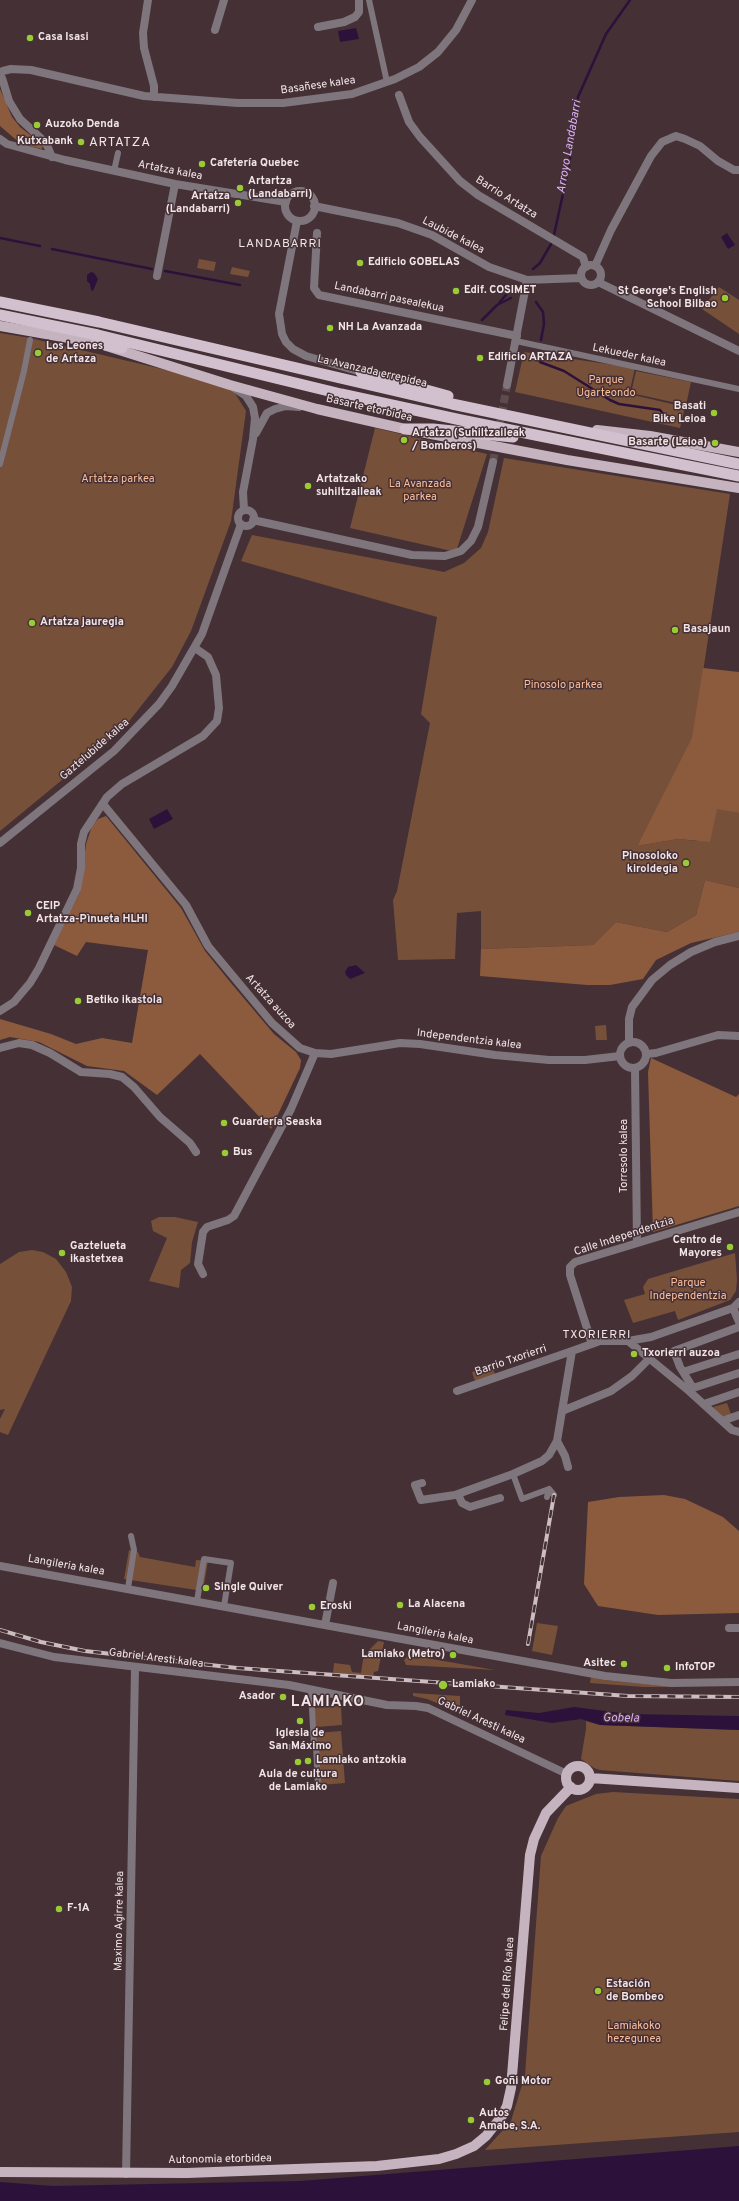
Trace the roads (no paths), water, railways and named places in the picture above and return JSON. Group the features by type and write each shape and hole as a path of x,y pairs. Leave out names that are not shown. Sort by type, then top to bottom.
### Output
{"highway":[{"name":"La Avanzada errepidea","path":"0,302 99,322 253,359 516,417 739,464"},
{"path":"0,315 98,335 256,374 462,420 739,476"},
{"path":"96,343 193,364 256,374"},
{"path":"361,372 460,399 516,417"},
{"path":"404,430 433,429 472,432 585,445"}],"main road":[{"name":"Basarte etorbidea","path":"0,326 96,343 230,385 317,409 404,430 567,460 739,488"},
{"path":"556,425 650,436 739,452"},
{"path":"580,1766 587,1770 590,1778 583,1788 571,1787 566,1778 567,1774 572,1768 580,1766"},
{"path":"590,1778 739,1788"},
{"name":"Felipe del Río kalea","path":"439,2158 456,2154 474,2146 494,2127 507,2106 513,2074 530,1855 534,1839 542,1819 571,1787"},
{"name":"Autonomia etorbidea","path":"0,2172 126,2174 289,2171 377,2166 439,2158"}],"street":[{"path":"148,0 143,32 144,48 154,86 154,97"},
{"path":"215,30 224,0"},
{"path":"318,27 344,22 355,17 360,12 359,0"},
{"path":"369,0 387,82"},
{"name":"Basañese kalea","path":"1,74 11,69 31,70 130,94 238,103 283,103 352,94 387,82 419,67 438,52 456,30 472,0"},
{"path":"1,74 9,101 20,119 46,143 52,157"},
{"name":"Barrio Artatza","path":"399,95 410,122 420,137 460,181 478,195 583,257 586,267"},
{"path":"595,266 611,230 651,156 662,142 676,136 685,139 700,146 734,170 739,170"},
{"name":"Artatza kalea","path":"0,140 7,144 52,157 114,171 175,184 286,202"},
{"path":"114,171 118,153"},
{"path":"157,276 175,184"},
{"path":"300,192 312,197 314,206 309,217 297,220 287,214 286,202 291,195 300,192"},
{"name":"Laubide kalea","path":"314,206 398,223 432,235 489,267 527,280 581,278"},
{"path":"297,220 279,314 282,334 286,342 293,349 306,356 361,372"},
{"name":"Landabarri pasealekua","path":"317,233 314,288 319,295 516,339"},
{"path":"595,266 601,274 598,282 590,286 584,283 581,278 581,272 586,267 595,266"},
{"path":"508,385 527,280"},
{"path":"598,282 739,351"},
{"name":"Lekueder kalea","path":"516,339 739,389"},
{"path":"0,464 24,371 30,340"},
{"path":"230,385 246,396 252,407 255,418 253,439 243,492 244,510"},
{"path":"253,439 262,420 267,413 275,408 286,406 317,409"},
{"path":"253,520 412,555 445,556 461,551 471,541 475,534 478,527 493,462"},
{"path":"244,510 251,512 253,520"},
{"path":"244,510 238,515 238,520 241,524 248,525 253,520"},
{"name":"Gaztelubide kalea","path":"0,843 114,751 159,704 195,648 209,616 241,524"},
{"path":"0,1011 14,1002 30,983 39,968 77,889 81,844 84,832 107,797 122,784 203,736 217,721 219,708 216,675 208,657 195,648"},
{"name":"Artatza auzoa","path":"103,804 186,905 208,946 263,1012 288,1039 300,1048 315,1053"},
{"path":"629,1043 629,1019 632,1008 643,990 657,976 691,952 715,942 739,936"},
{"path":"647,1054 656,1053 718,1035 739,1036"},
{"path":"0,1048 19,1043 32,1045 50,1053 81,1072 110,1074 122,1077 134,1087 160,1117 190,1143 196,1152"},
{"path":"629,1043 640,1044 647,1054 645,1062 635,1068 624,1064 620,1056 623,1047 629,1043"},
{"name":"Independentzia kalea","path":"315,1053 347,1053 400,1044 420,1044 495,1055 549,1060 585,1060 620,1056"},
{"path":"202,1274 198,1264 203,1232 207,1227 228,1220 234,1216 291,1109 315,1053"},
{"name":"Torresolo kalea","path":"635,1068 637,1243"},
{"name":"Calle Independentzia","path":"592,1344 570,1275 570,1268 575,1262 739,1212"},
{"name":"Barrio Txorierri","path":"457,1391 600,1341 628,1341 651,1337 736,1305 739,1322"},
{"path":"691,1390 674,1355 674,1351 677,1348 739,1328"},
{"path":"628,1341 649,1359 691,1390 732,1430 739,1432"},
{"path":"422,1483 415,1485 421,1500 458,1494 513,1474 542,1461 550,1455 557,1442 572,1351"},
{"path":"683,1372 739,1354"},
{"path":"562,1411 611,1391 632,1376 649,1359"},
{"path":"691,1390 739,1373"},
{"path":"704,1404 739,1392"},
{"path":"722,1421 739,1415"},
{"path":"557,1442 565,1456 568,1467"},
{"path":"513,1474 522,1499 548,1489 550,1496"},
{"path":"458,1494 462,1503 470,1507 500,1498"},
{"path":"128,1588 134,1550 131,1536"},
{"path":"197,1601 204,1559 231,1563 224,1606"},
{"name":"Langileria kalea","path":"0,1566 128,1588 605,1676 671,1683 739,1682"},
{"path":"325,1625 333,1583"},
{"path":"728,1628 739,1628"},
{"name":"Gabriel Aresti kalea","path":"0,1643 54,1657 288,1685 387,1705 428,1708 567,1774"},
{"name":"Maximo Agirre kalea","path":"126,2174 136,1668"},
{"path":"311,1690 318,1784"},
{"path":"288,1747 316,1746"}],"water":[{"path":"356,28 359,39 340,42 338,31"},
{"path":"727,233 735,245 728,249 721,237"},
{"path":"91,272 94,273 98,279 93,291 91,290 90,284 87,281 87,275"},
{"path":"167,809 173,819 154,829 149,819"},
{"path":"356,965 365,973 350,979 345,972 348,967"},
{"name":"Gobela","path":"574,1707 629,1714 739,1716 739,1730 600,1725 581,1719 552,1723 505,1715 506,1710 539,1713"},
{"path":"739,2146 739,2201 0,2201 0,2182 53,2186 300,2181"}],"waterway":[{"name":"Arroyo Landabarri","path":"554,235 569,166 578,97 606,34 630,0"},
{"path":"0,238 40,246"},
{"name":"Arroyo Landabarri","path":"533,269 540,263 551,244"},
{"path":"52,249 152,269"},
{"path":"165,271 240,285"},
{"name":"Arroyo Landabarri","path":"499,303 510,290"},
{"name":"Arroyo Landabarri","path":"482,320 497,305 511,298"},
{"path":"536,302 543,312 544,324 541,340"},
{"path":"538,354 540,362 564,371 610,400 619,404 660,410 670,422"}],"tunnel":[{"path":"493,462 507,385"}],"railway":[{"path":"528,1644 554,1495"},
{"path":"0,1630 41,1642 85,1651 237,1668 628,1696 739,1697"}],"place":[{"name":"Casa Isasi","path":"30,38"},
{"name":"Auzoko Denda","path":"37,125"},
{"name":"Kutxabank","path":"81,142"},
{"name":"Cafetería Quebec","path":"202,164"},
{"name":"Artartza (Landabarri)","path":"240,188"},
{"name":"Artatza (Landabarri)","path":"238,203"},
{"name":"Edificio GOBELAS","path":"360,263"},
{"name":"Edif. COSIMET","path":"456,291"},
{"name":"St George's English School Bilbao","path":"725,298"},
{"name":"NH La Avanzada","path":"330,328"},
{"name":"Los Leones de Artaza","path":"38,353"},
{"name":"Edificio ARTAZA","path":"480,358"},
{"name":"Basati Bike Leioa","path":"714,413"},
{"name":"Artatza (Suhiltzaileak / Bomberos)","path":"404,440"},
{"name":"Basarte (Leioa)","path":"715,443"},
{"name":"Artatzako suhiltzaileak","path":"308,486"},
{"name":"Artatza jauregia","path":"32,623"},
{"name":"Basajaun","path":"675,630"},
{"name":"Pinosoloko kiroldegia","path":"686,863"},
{"name":"CEIP Artatza-Pìnueta HLHI","path":"28,913"},
{"name":"Betiko ikastola","path":"78,1001"},
{"name":"Guardería Seaska","path":"224,1123"},
{"name":"Bus","path":"225,1153"},
{"name":"Centro de Mayores","path":"730,1247"},
{"name":"Gaztelueta ikastetxea","path":"62,1253"},
{"name":"Txorierri auzoa","path":"634,1354"},
{"name":"Single Quiver","path":"206,1588"},
{"name":"La Alacena","path":"400,1605"},
{"name":"Eroski","path":"312,1607"},
{"name":"Lamiako (Metro)","path":"453,1655"},
{"name":"Asitec","path":"624,1664"},
{"name":"InfoTOP","path":"667,1668"},
{"name":"Lamiako","path":"443,1685"},
{"name":"Asador","path":"283,1697"},
{"name":"Iglesia de San Máximo","path":"300,1721"},
{"name":"Lamiako antzokia","path":"308,1761"},
{"name":"Aula de cultura de Lamiako","path":"298,1762"},
{"name":"F-1A","path":"59,1909"},
{"name":"Estación de Bombeo","path":"598,1991"},
{"name":"Goñi Motor","path":"487,2082"},
{"name":"Autos Amabe, S.A.","path":"471,2120"}],"district":[{"name":"ARTATZA","path":"120,143"},
{"name":"LANDABARRI","path":"280,245"},
{"name":"TXORIERRI","path":"597,1336"},
{"name":"LAMIAKO","path":"328,1703"}],"park label":[{"name":"Parque Ugarteondo","path":"606,387"},
{"name":"Artatza parkea","path":"118,480"},
{"name":"La Avanzada parkea","path":"420,491"},
{"name":"Pinosolo parkea","path":"563,686"},
{"name":"Parque Independentzia","path":"688,1290"},
{"name":"Lamiakoko hezegunea","path":"634,2033"}]}
